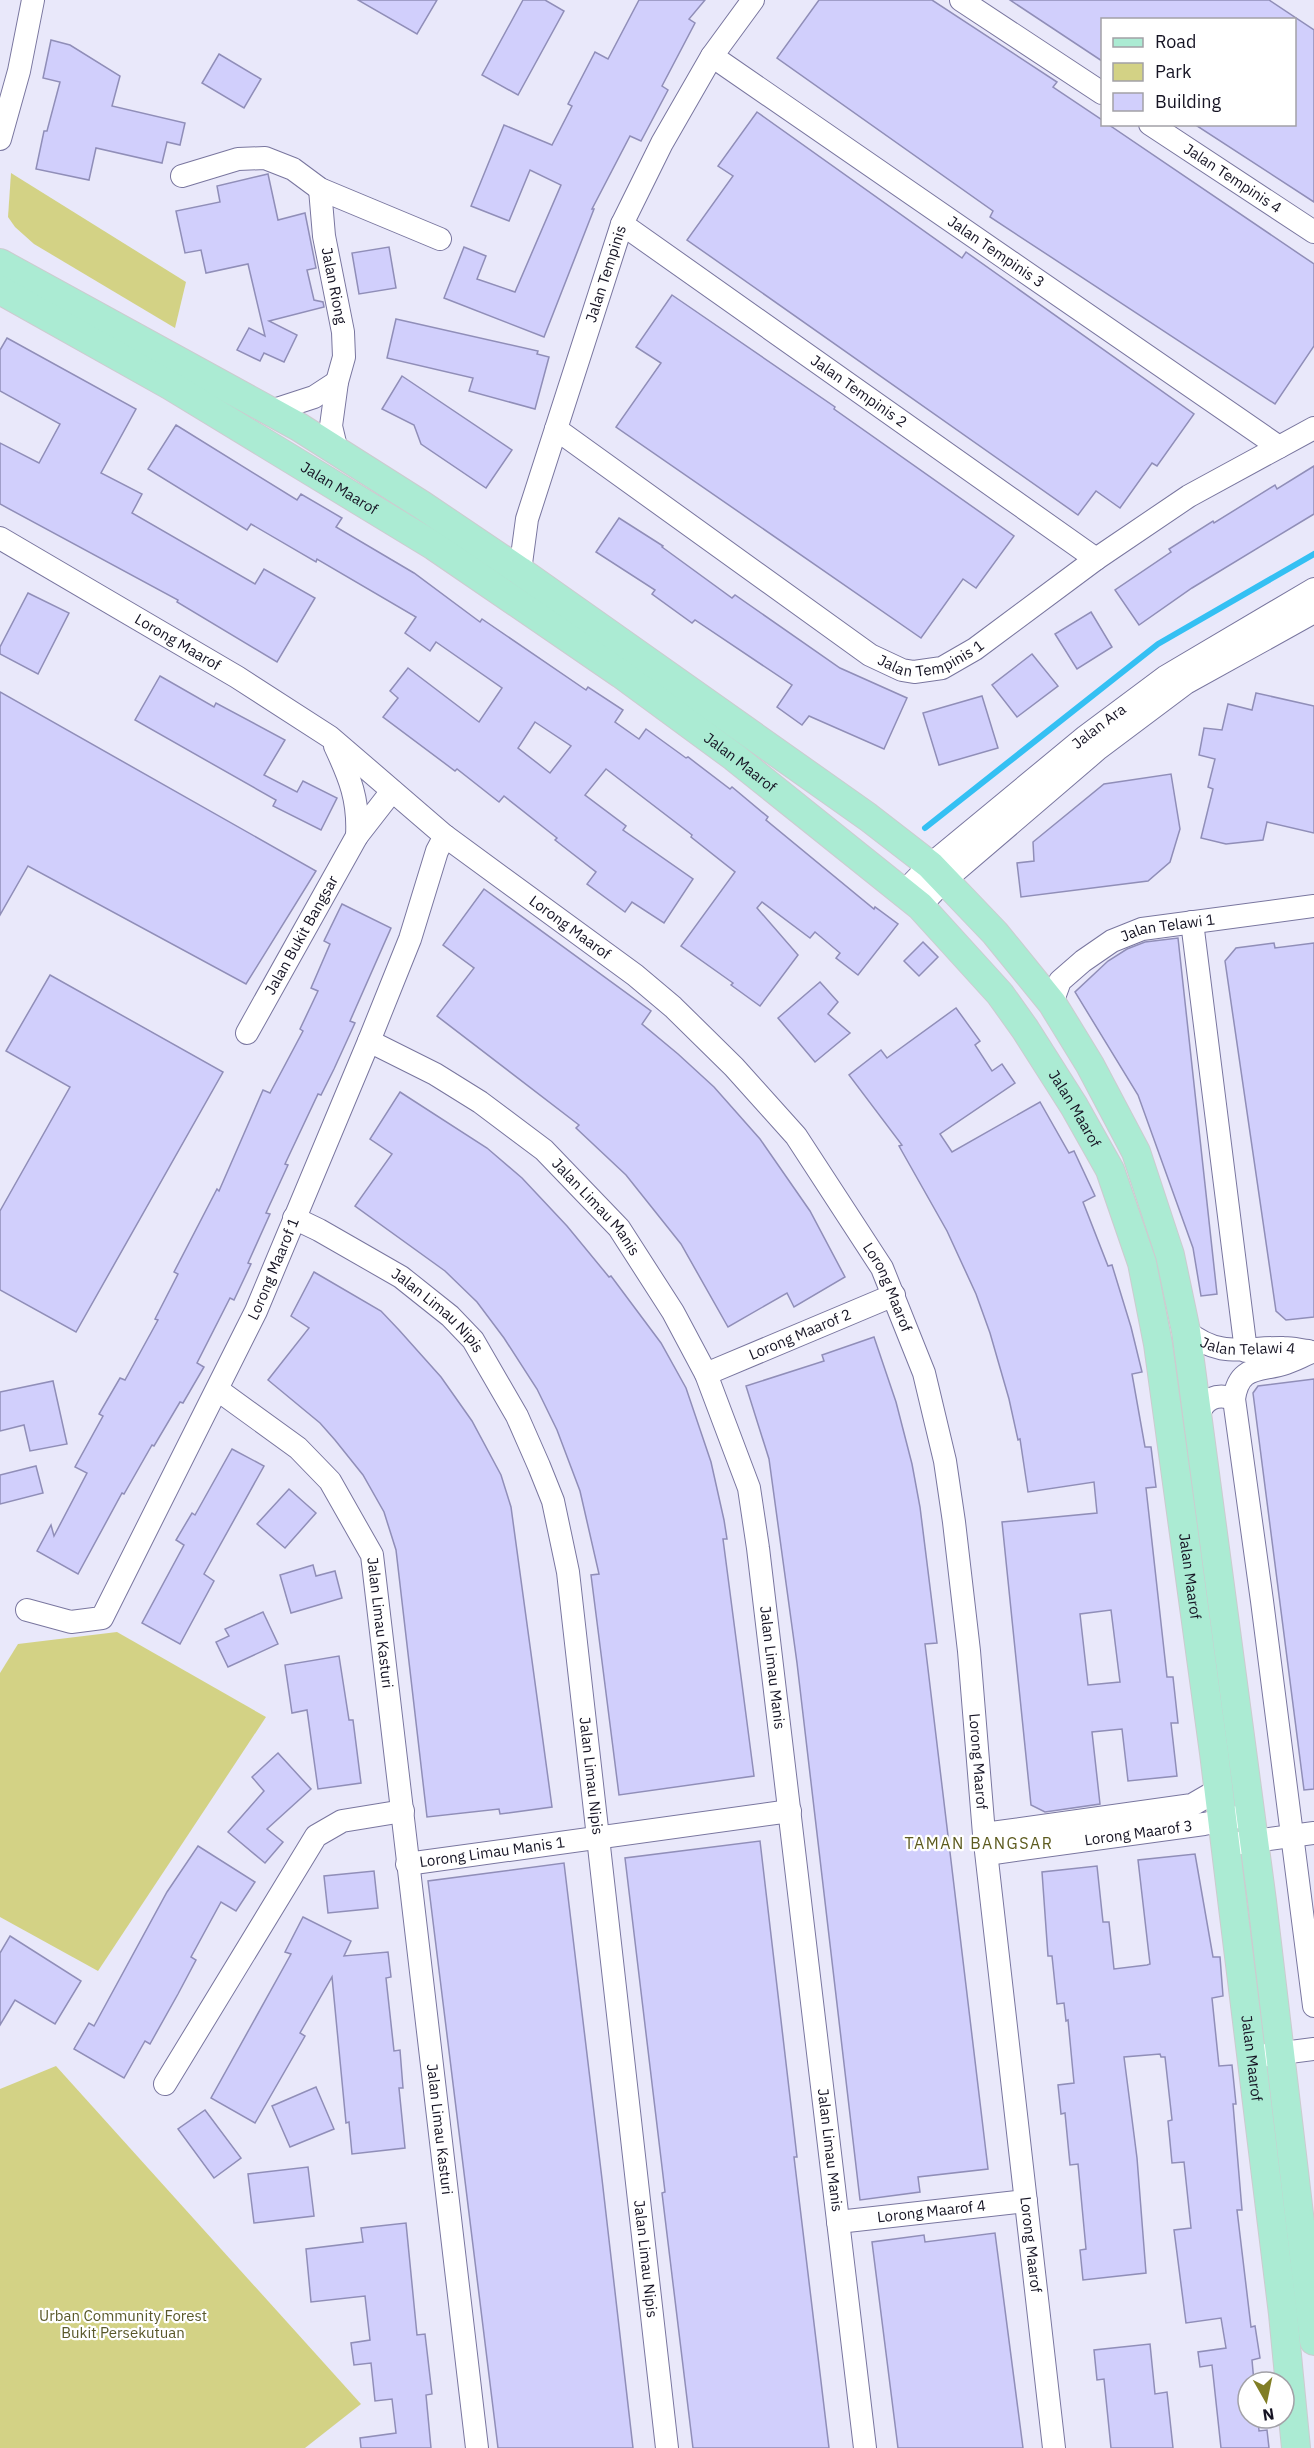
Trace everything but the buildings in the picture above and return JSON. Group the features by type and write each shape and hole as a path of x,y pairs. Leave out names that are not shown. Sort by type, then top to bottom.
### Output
{"main road":[{"path":"0,256 7,276"},
{"name":"Jalan Maarof","path":"7,276 271,411 337,451 520,571 868,817 937,873 995,933 1052,1003 1090,1065 1136,1152 1170,1255 1186,1331 1252,1828 1314,2341"},
{"name":"Jalan Maarof","path":"7,276 171,386 374,508 480,576 621,674 734,757 912,899 1000,994 1074,1106 1110,1170 1142,1263 1160,1355 1218,1786 1283,2314 1296,2448"}],"street":[{"path":"0,139 21,63 33,0"},
{"name":"Jalan Tempinis","path":"520,571 527,519 622,224 662,144 712,56 753,0"},
{"path":"962,0 1101,92"},
{"name":"Jalan Tempinis 3","path":"712,56 1279,447"},
{"name":"Jalan Tempinis 4","path":"1153,126 1314,232"},
{"path":"182,176 238,159 265,158 293,169 320,189 440,239"},
{"name":"Jalan Riong","path":"320,189 324,236 343,340 344,357 337,382 331,426 337,451"},
{"name":"Jalan Tempinis 2","path":"622,224 1096,559"},
{"path":"271,411 314,397 337,382"},
{"name":"Jalan Tempinis 1","path":"556,429 870,655 902,670 914,672 942,668 975,649 1096,559 1189,496 1314,428"},
{"name":"Lorong Maarof","path":"0,538 237,677 330,737 445,836 635,975 673,1007 761,1095 813,1158 882,1268 924,1373 945,1461 969,1651 985,1844 1054,2448"},
{"name":"Jalan Ara","path":"912,899 937,873 1086,736 1165,677 1314,589"},
{"name":"Jalan Ara","path":"937,873 1186,684 1314,612"},
{"name":"Jalan Bukit Bangsar","path":"330,737 357,800 357,836"},
{"name":"Jalan Bukit Bangsar","path":"247,1033 357,836 392,791"},
{"name":"Lorong Maarof 1","path":"27,1610 71,1623 102,1618 256,1311 410,939 438,851 445,836"},
{"name":"Jalan Telawi 1","path":"1052,1003 1060,981 1083,961 1112,941 1142,929 1314,906"},
{"path":"1192,922 1246,1351"},
{"name":"Jalan Limau Manis","path":"369,1041 435,1074 480,1102 544,1150 619,1228 673,1312 706,1374 749,1488 760,1560 865,2448"},
{"name":"Jalan Limau Nipis","path":"294,1218 401,1276 450,1316 473,1340 517,1416 553,1501 568,1572 667,2448"},
{"name":"Lorong Maarof 2","path":"706,1374 894,1294"},
{"name":"Jalan Telawi 4","path":"1186,1331 1204,1344 1217,1348 1246,1351 1284,1348 1313,1352"},
{"path":"1313,1352 1286,1363 1252,1371 1243,1376 1236,1385 1234,1400 1303,1834 1314,2006"},
{"name":"Jalan Limau Kasturi","path":"218,1390 298,1448 330,1481 372,1555 403,1811 406,1864 477,2448"},
{"path":"1198,1416 1207,1400 1216,1396 1225,1396 1234,1400"},
{"name":"Lorong Maarof 3","path":"1023,1839 1192,1805 1211,1794 1218,1786"},
{"path":"165,2084 316,1836 342,1821 403,1811"},
{"name":"Lorong Limau Manis 1","path":"406,1864 790,1811"},
{"name":"Lorong Maarof 3","path":"1023,1839 1204,1824 1223,1832 1252,1828 1303,1834"},
{"path":"985,1844 1023,1839"},
{"path":"1251,2057 1314,2049"},
{"path":"1280,2053 1314,2066"},
{"name":"Lorong Maarof 4","path":"838,2222 1026,2201"}],"green space":[{"path":"11,173 186,282 175,328 34,244 15,227 8,217"},
{"path":"117,1632 266,1717 98,1971 0,1917 0,1673 18,1644"},
{"name":"Urban Community Forest Bukit Persekutuan","path":"56,2066 361,2404 305,2448 0,2448 0,2089"}],"waterway":[{"path":"925,828 1158,644 1314,554"}],"district":[{"name":"TAMAN BANGSAR","path":"979,1843"}]}
